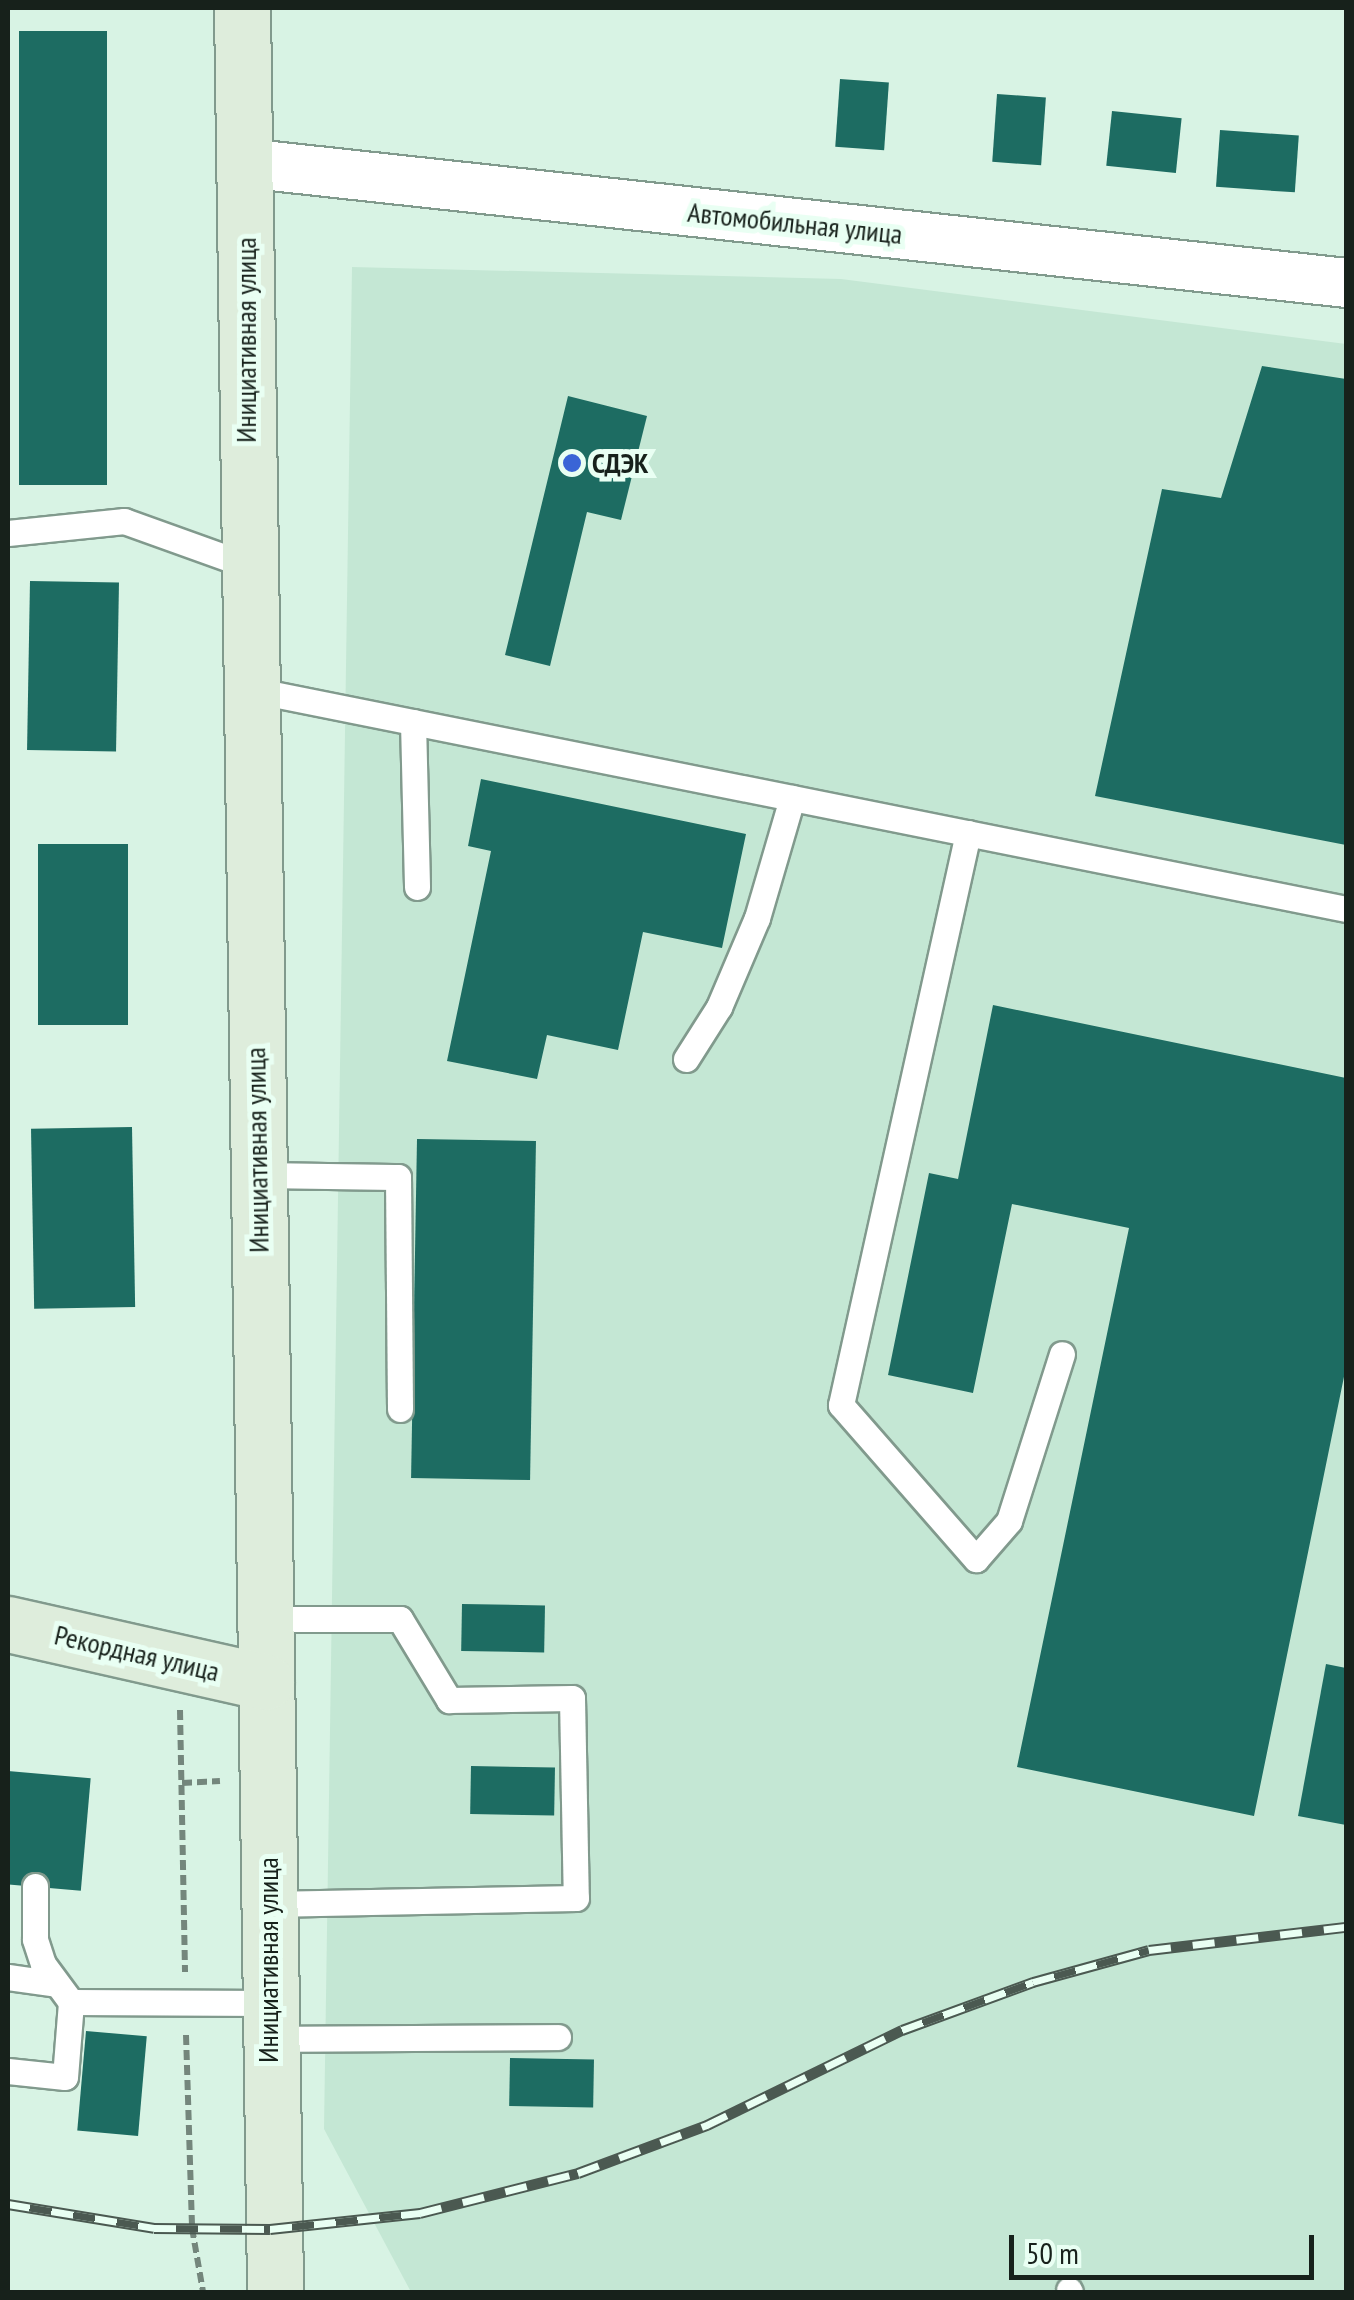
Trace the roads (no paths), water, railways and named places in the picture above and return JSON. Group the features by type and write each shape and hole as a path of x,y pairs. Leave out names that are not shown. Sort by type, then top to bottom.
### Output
{"main road":[{"name":"Инициативная улица","path":"242,8 248,690 275,2292"},
{"name":"Рекордная улица","path":"8,1624 266,1682"}],"street":[{"name":"Автомобильная улица","path":"244,163 1346,283"}],"lane":[{"path":"8,532 124,521 248,564"},
{"path":"248,690 1346,909"},
{"path":"413,722 417,887"},
{"path":"686,1059 719,1007 757,918 792,798"},
{"path":"968,833 841,1405 976,1560 1008,1521 1062,1354"},
{"path":"257,1176 398,1177 400,1409"},
{"path":"265,1619 400,1619 448,1700 572,1698 576,1898 268,1904"},
{"path":"8,2070 65,2077 64,1993 43,1964 35,1939 34,1886"},
{"path":"8,1978 64,1993 185,2003 268,2021 558,2037"}],"railway":[{"path":"8,2204 154,2228 270,2229 420,2213 578,2173 707,2125 902,2030 1033,1982 1149,1950 1346,1927"}],"place":[{"name":"СДЭК","path":"572,463"}]}
